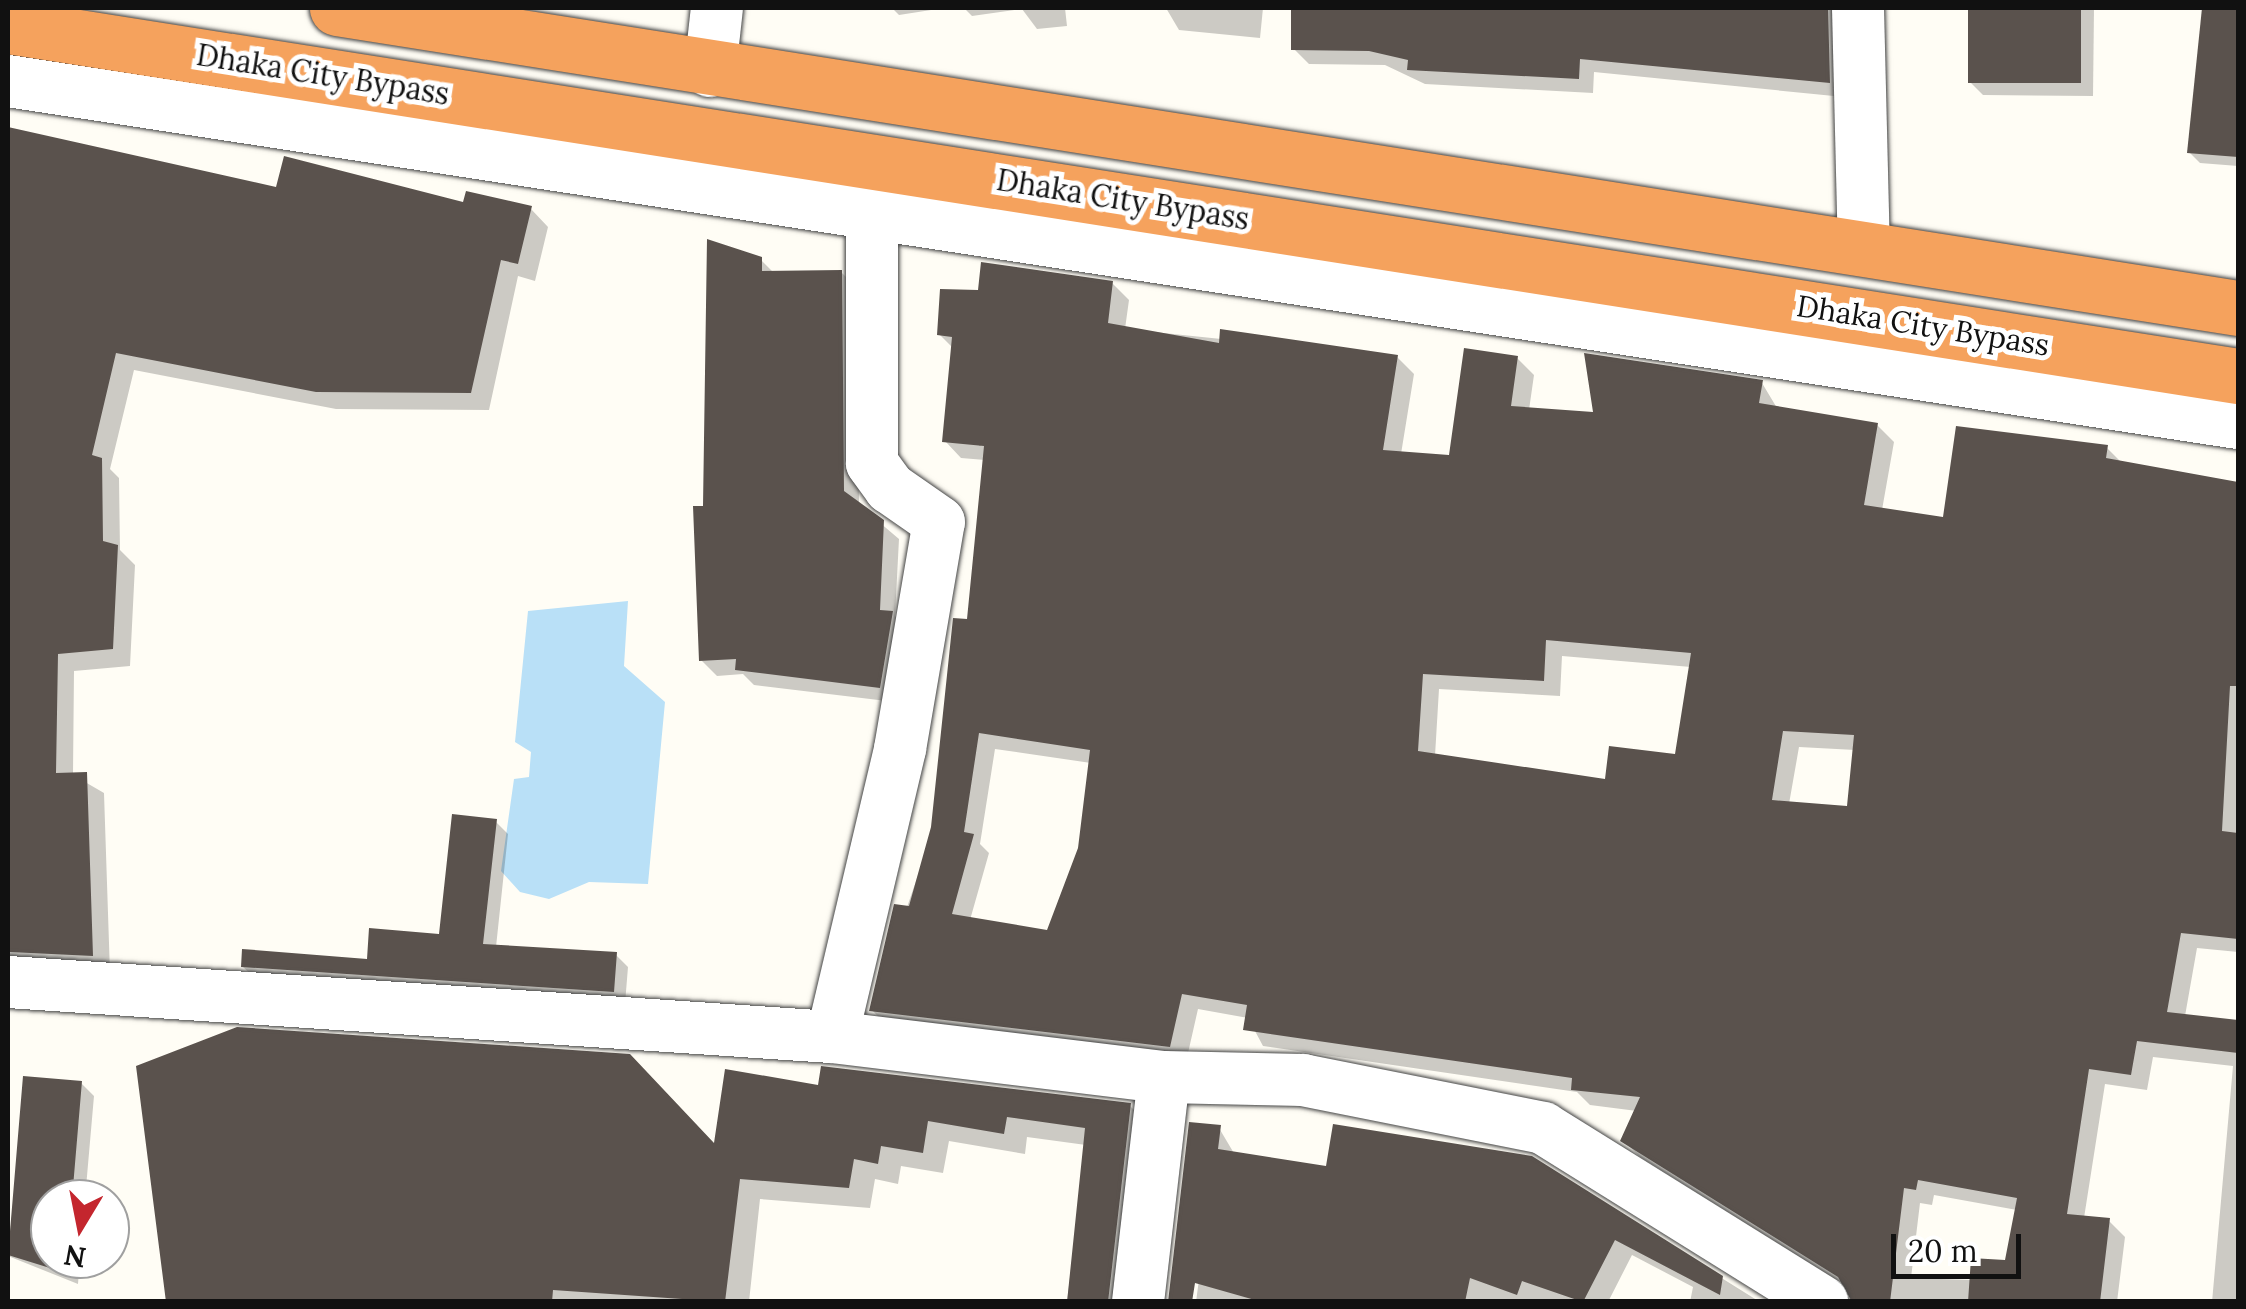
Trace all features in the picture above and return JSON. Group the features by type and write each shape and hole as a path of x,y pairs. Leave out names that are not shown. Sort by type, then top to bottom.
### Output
{"highway":[{"path":"337,8 710,71 2238,308"},
{"name":"Dhaka City Bypass","path":"8,26 872,186 2238,376"}],"street":[{"path":"710,71 717,8"},
{"path":"1858,8 1864,250"},
{"path":"8,82 872,186 2238,424"},
{"path":"832,1037 900,748 938,522 890,488 872,462 872,186"},
{"path":"8,982 832,1037 1164,1077 1303,1080 1543,1128 1822,1302"},
{"path":"1138,1302 1164,1077"}],"water":[{"path":"628,601 624,666 665,702 648,884 589,882 549,899 520,892 501,871 514,779 529,777 531,752 515,742 528,611"}],"building":[{"path":"1291,8 1828,8 1830,83 1580,59 1579,79 1407,70 1408,60 1369,51 1291,50"},
{"path":"1968,8 2081,8 2081,83 1968,83"},
{"path":"2202,8 2238,8 2238,157 2187,153"},
{"path":"8,127 276,187 284,156 463,202 466,191 532,206 518,264 501,260 471,393 316,392 116,353 92,455 102,458 103,541 118,545 113,649 58,654 56,773 87,772 93,956 10,952"},
{"path":"707,239 762,257 762,271 842,270 844,491 884,520 880,610 893,611 880,688 735,670 736,659 699,661 693,506 703,506"},
{"path":"981,262 1113,281 1108,323 1219,343 1220,329 1398,355 1383,450 1449,455 1464,348 1518,356 1511,406 1593,412 1584,353 1763,380 1759,403 1878,423 1864,505 1943,517 1956,426 2108,445 2106,458 2238,482 2238,686 2230,686 2222,831 2238,833 2238,939 2181,933 2167,1012 2238,1020 2238,1053 2137,1041 2131,1075 2089,1069 2067,1214 2110,1218 2100,1302 1968,1302 1971,1258 2005,1260 2017,1198 1918,1180 1916,1190 1904,1188 1890,1302 1852,1302 1838,1277 1620,1141 1640,1097 1571,1090 1572,1078 1243,1030 1247,1005 1182,994 1170,1047 869,1011 894,904 909,906 931,827 953,618 967,619 984,446 942,442 952,337 937,335 940,289 978,290","holes":["1546,640 1691,653 1675,754 1609,746 1605,779 1418,751 1423,674 1544,681","1783,731 1854,735 1847,806 1772,800","979,733 1090,750 1078,848 1047,930 952,914 974,834 964,832"]},
{"path":"452,814 497,819 483,944 617,952 614,992 241,967 242,949 367,959 369,928 439,934"},
{"path":"237,1027 630,1054 714,1143 725,1069 818,1085 821,1066 1131,1103 1108,1302 1067,1302 1085,1128 1007,1117 1004,1134 928,1121 923,1153 881,1146 878,1164 854,1159 849,1188 740,1179 725,1302 553,1290 552,1302 166,1302 136,1066"},
{"path":"23,1076 82,1081 74,1179 30,1179 30,1262 8,1255"},
{"path":"1189,1122 1221,1125 1218,1149 1326,1166 1333,1124 1532,1156 1723,1276 1720,1295 1615,1240 1583,1302 1522,1281 1517,1295 1470,1278 1465,1302 1262,1302 1195,1283 1192,1302 1168,1302"}]}
